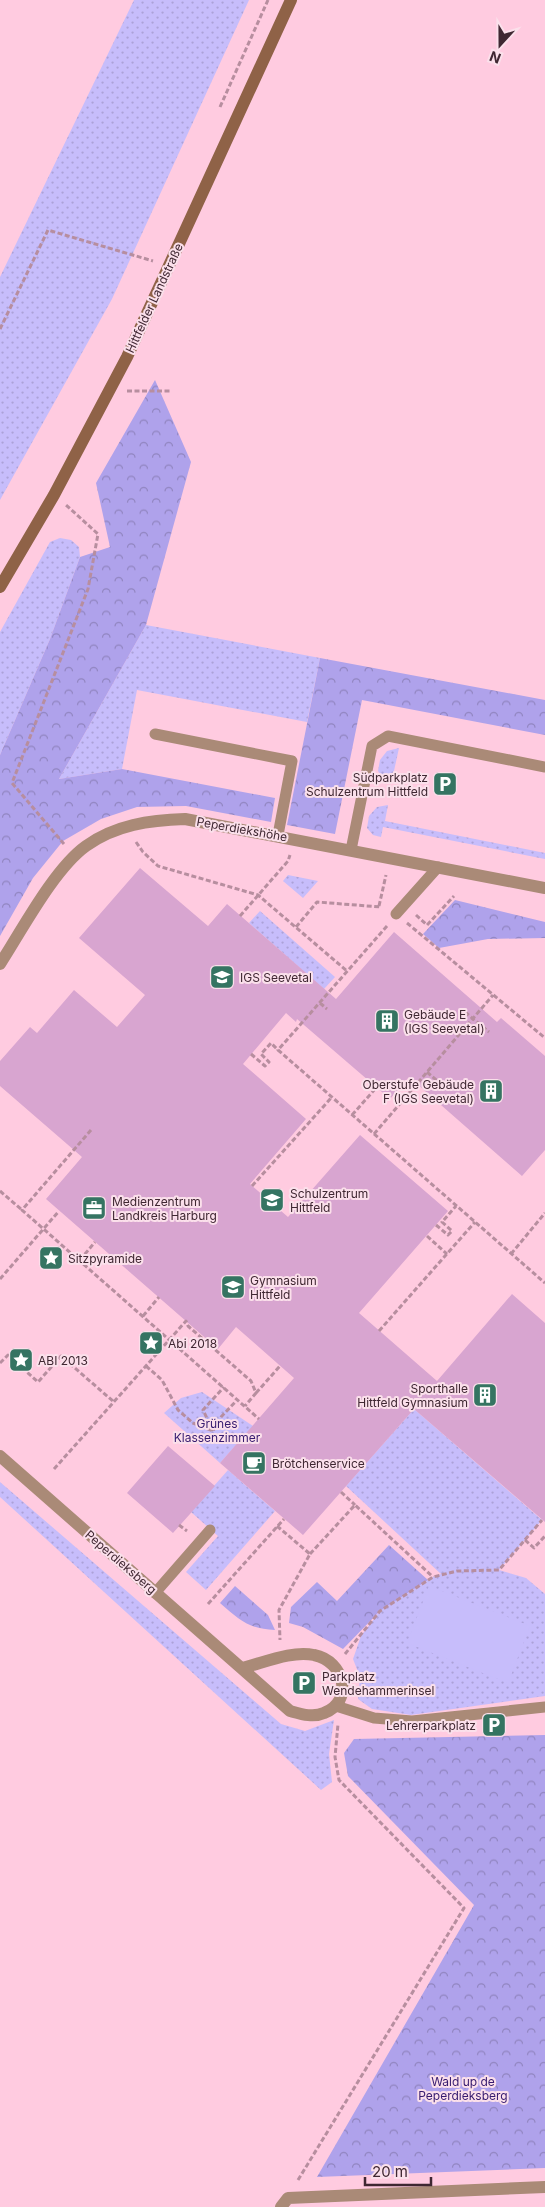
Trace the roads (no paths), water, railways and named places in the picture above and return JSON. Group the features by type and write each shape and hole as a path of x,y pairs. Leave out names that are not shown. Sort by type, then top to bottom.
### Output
{"main road":[{"name":"Hittfelder Landstraße","path":"0,587 54,495 109,392 291,0"}],"street":[{"name":"Peperdiekshöhe","path":"0,964 56,876 74,855 87,845 126,827 153,820 185,819 278,835 545,888"},
{"name":"Peperdieksberg","path":"0,1456 290,1711 307,1715 323,1714 336,1706"},
{"path":"242,1668 291,1655 313,1654 326,1659 334,1664 340,1672 342,1684 336,1706"},
{"path":"285,2202 545,2187"}],"lane":[{"path":"155,734 292,761 278,835"},
{"path":"351,850 372,746 388,736 545,767"},
{"path":"396,914 438,867"},
{"path":"155,1593 210,1530"},
{"path":"336,1706 374,1718 412,1721 545,1707"}],"place":[{"name":"Südparkplatz Schulzentrum Hittfeld","path":"445,784"},
{"name":"IGS Seevetal","path":"222,977"},
{"name":"Gebäude E (IGS Seevetal)","path":"387,1021"},
{"name":"Oberstufe Gebäude F (IGS Seevetal)","path":"491,1091"},
{"name":"Schulzentrum Hittfeld","path":"272,1200"},
{"name":"Medienzentrum Landkreis Harburg","path":"94,1208"},
{"name":"Sitzpyramide","path":"51,1258"},
{"name":"Gymnasium Hittfeld","path":"233,1287"},
{"name":"Abi 2018","path":"151,1343"},
{"name":"ABI 2013","path":"21,1360"},
{"name":"Sporthalle Hittfeld Gymnasium","path":"485,1395"},
{"name":"Brötchenservice","path":"254,1463"},
{"name":"Parkplatz Wendehammerinsel","path":"304,1683"},
{"name":"Lehrerparkplatz","path":"494,1725"}],"park label":[{"name":"Grünes Klassenzimmer","path":"217,1430"},
{"name":"Wald up de Peperdieksberg","path":"463,2088"}]}
